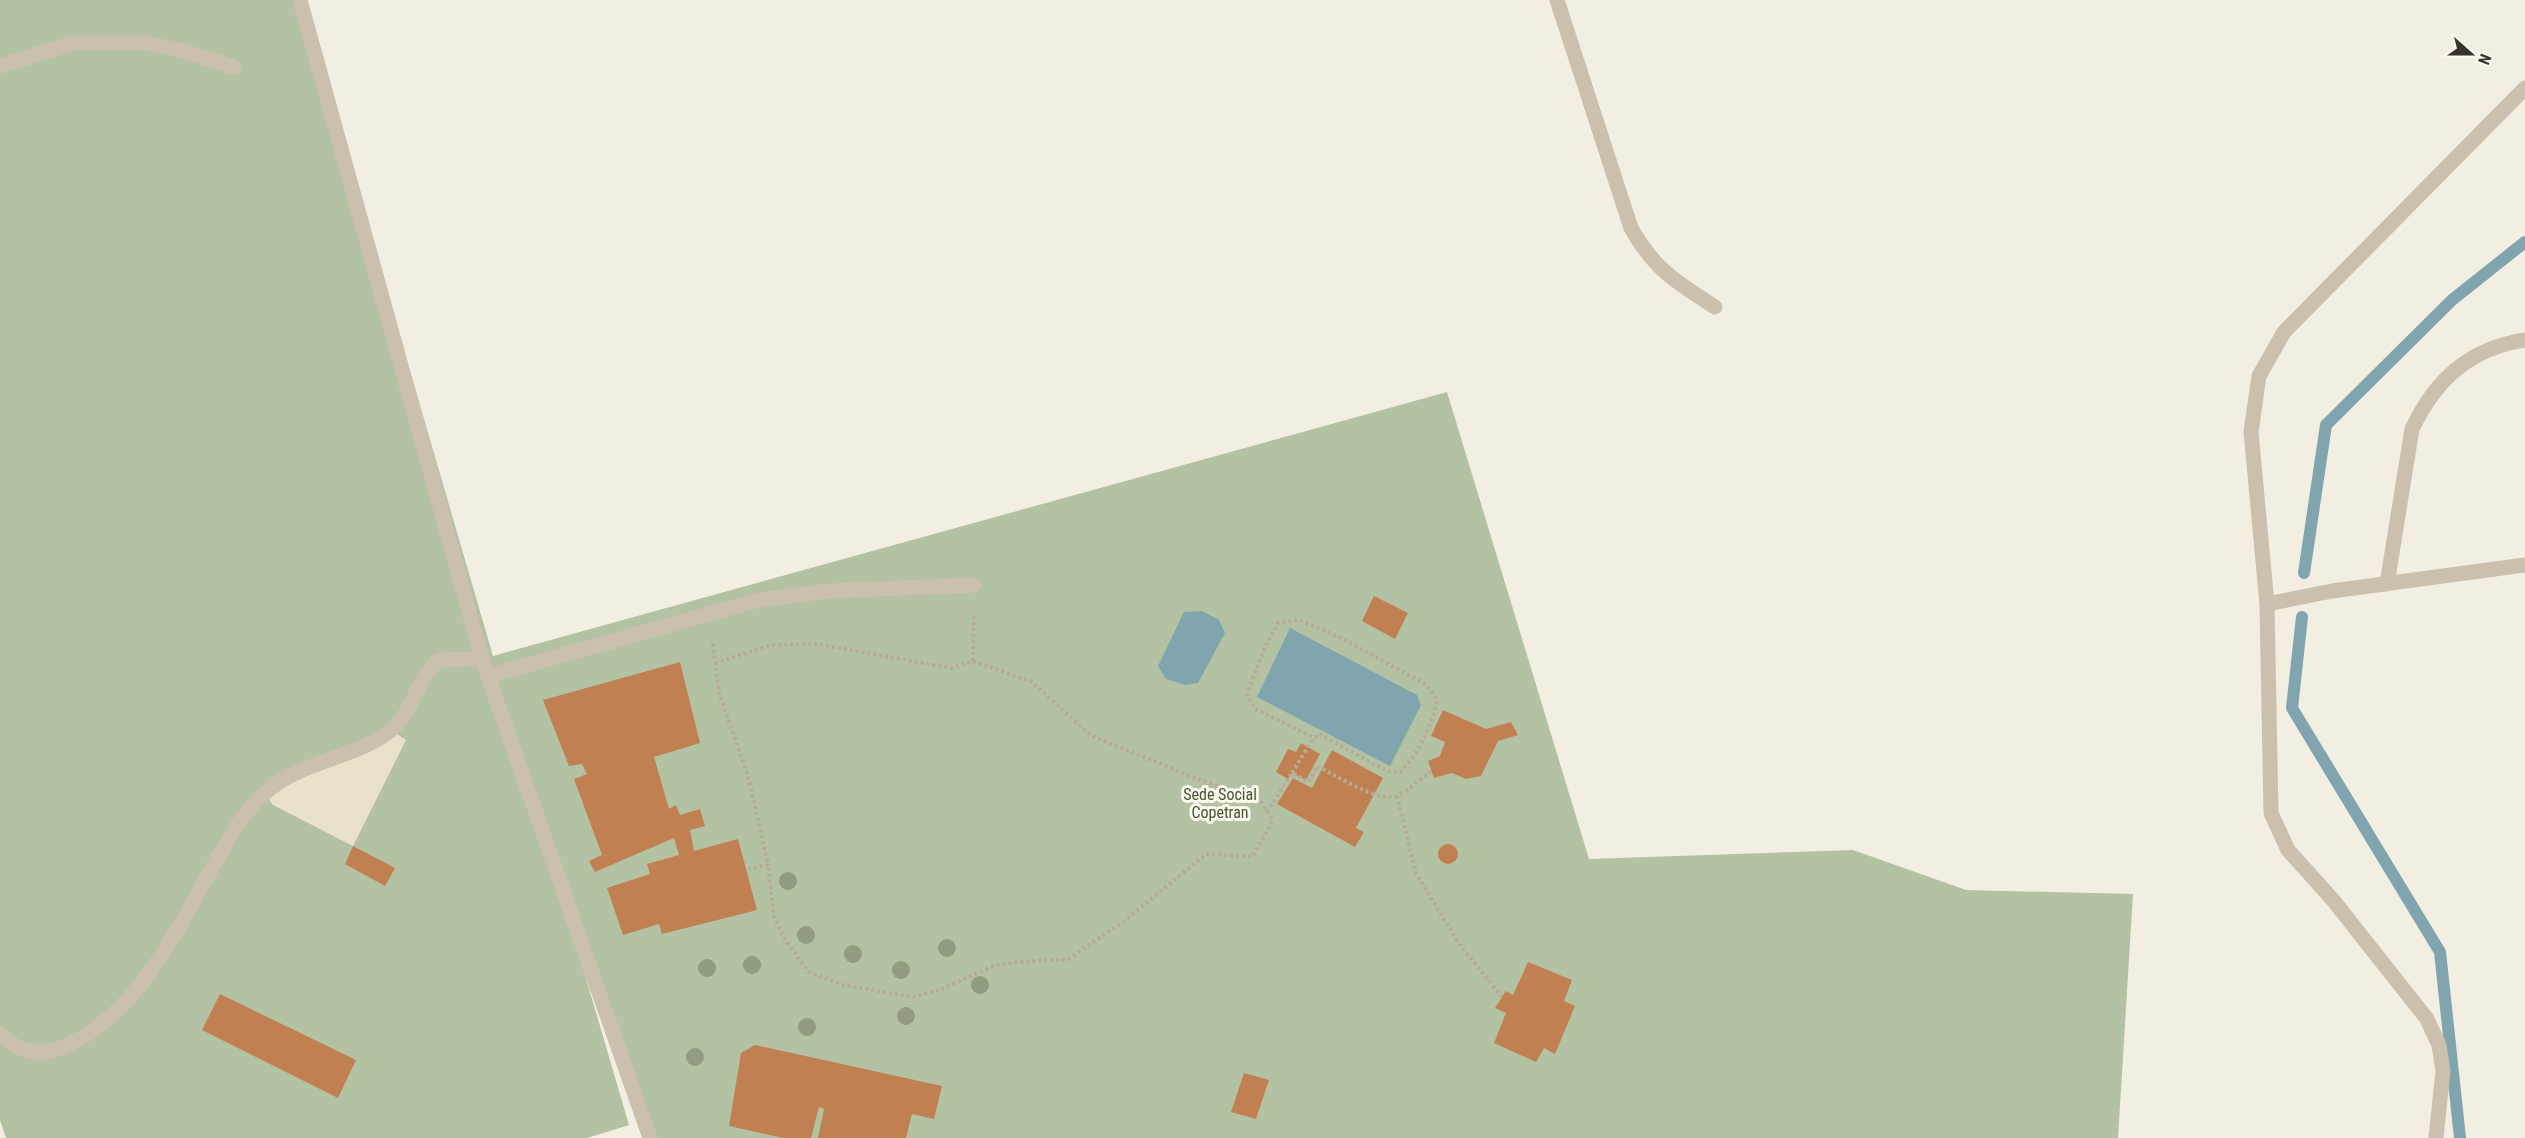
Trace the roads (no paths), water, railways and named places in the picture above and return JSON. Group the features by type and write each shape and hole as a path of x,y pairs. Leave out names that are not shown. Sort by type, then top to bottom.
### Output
{"street":[{"path":"300,0 482,659 650,1138"},
{"path":"1557,0 1631,228 1645,253 1672,279 1715,307"},
{"path":"0,66 73,43 146,43 180,50 234,67"},
{"path":"2436,1138 2443,1071 2439,1045 2427,1019 2333,900 2288,850 2271,813 2267,604 2251,432 2259,376 2284,332 2525,88"},
{"path":"2387,584 2412,429 2423,406 2438,385 2461,364 2503,344 2525,340"},
{"path":"2267,604 2332,591 2525,565"},
{"path":"488,676 759,600 829,591 974,585"},
{"path":"0,1034 26,1051 48,1053 76,1042 124,1005 161,956 237,825 264,793 288,776 391,730 407,712 427,675 439,660 482,659"}],"water":[{"path":"1202,611 1219,620 1225,633 1198,683 1185,685 1166,679 1158,666 1184,612"},
{"path":"1290,628 1417,695 1421,705 1390,766 1257,697"}],"waterway":[{"path":"2304,573 2326,425 2452,300 2525,242"},
{"path":"2302,617 2292,708 2440,952 2460,1138"}],"park label":[{"name":"Sede Social Copetran","path":"1220,803"}]}
